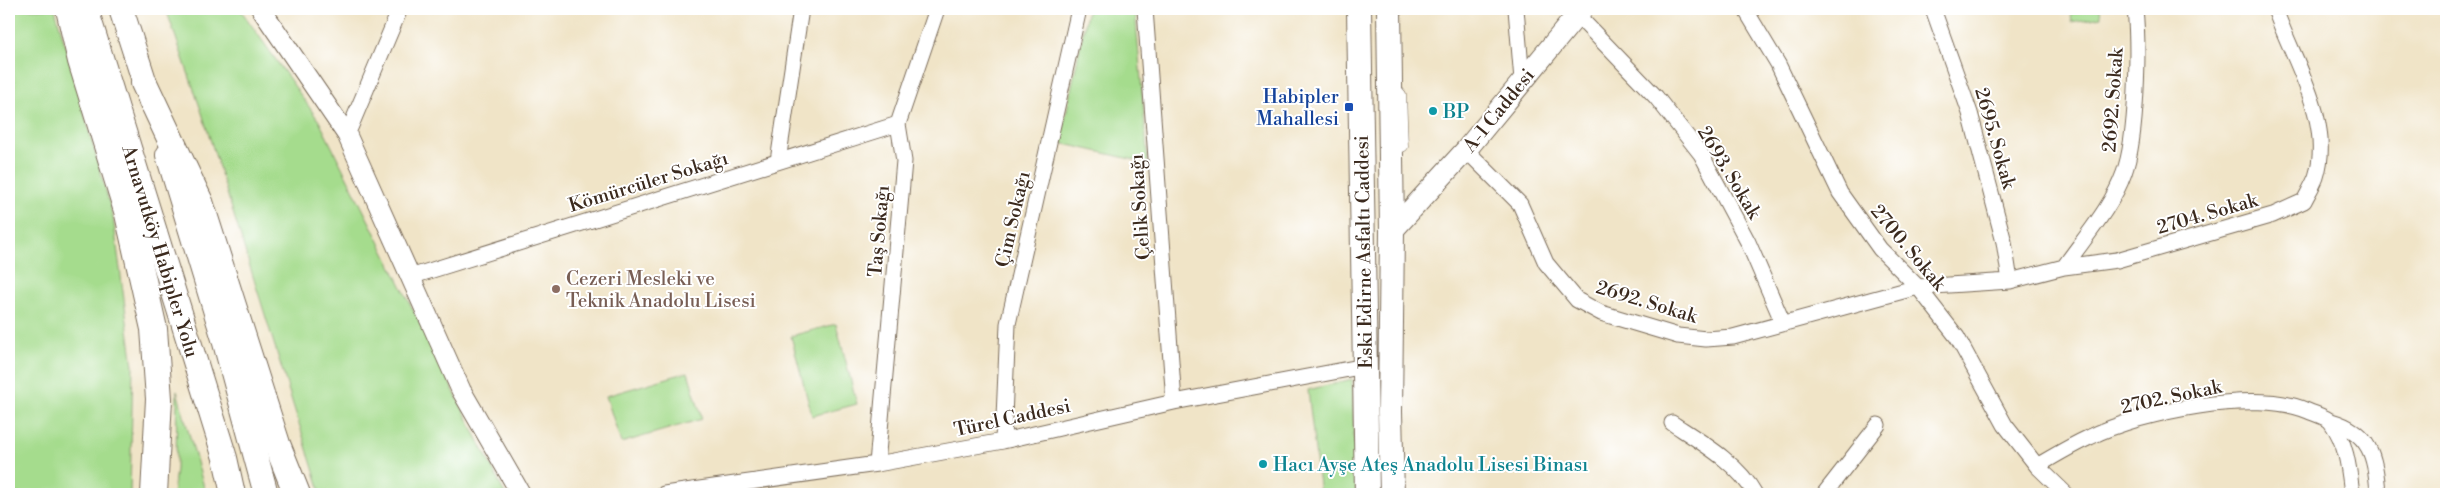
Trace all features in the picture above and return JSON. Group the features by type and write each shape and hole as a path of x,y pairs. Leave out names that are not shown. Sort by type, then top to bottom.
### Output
{"highway":[{"path":"69,9 80,61 128,214 154,329 159,399 154,494"},
{"path":"144,83 200,202 277,444 297,494"}],"main road":[{"name":"Arnavutköy Habipler Yolu","path":"86,9 225,458 233,494"},
{"name":"Arnavutköy Habipler Yolu","path":"121,9 222,330 266,494"},
{"name":"Eski Edirne Asfaltı Caddesi","path":"1359,9 1367,494"},
{"name":"Eski Edirne Asfaltı Caddesi","path":"1388,9 1392,231 1390,412 1392,494"},
{"name":"A-1 Caddesi","path":"1392,231 1466,150 1580,12"},
{"path":"1364,229 1392,231"}],"street":[{"path":"260,9 347,135 461,390 521,494"},
{"path":"778,161 801,9"},
{"name":"Taş Sokağı","path":"878,464 904,161 898,124 937,9"},
{"name":"Çim Sokağı","path":"1004,441 1008,324 1079,9"},
{"name":"Çelik Sokağı","path":"1145,9 1174,402"},
{"path":"1516,9 1522,80"},
{"name":"2700. Sokak","path":"1745,9 1778,64 1840,193 1880,249 1918,287 1957,337 2005,425 2037,466 2066,494"},
{"name":"2695. Sokak","path":"1933,9 1970,113 2004,242 2010,281"},
{"name":"2692. Sokak","path":"2064,267 2110,201 2124,174 2128,160 2135,95 2137,26 2135,9"},
{"name":"2704. Sokak","path":"1918,287 2010,281 2064,267 2116,260 2273,216 2304,201 2316,176 2320,146 2316,119 2307,83 2274,9"},
{"path":"347,135 402,10"},
{"name":"2693. Sokak","path":"1580,12 1656,97 1701,154 1748,242 1783,323"},
{"name":"Kömürcüler Sokağı","path":"410,277 898,124"},
{"name":"2692. Sokak","path":"1466,150 1520,204 1546,263 1578,300 1601,313 1678,336 1706,339 1733,337 1918,287"},
{"name":"Türel Caddesi","path":"664,494 878,464 1004,441 1174,402 1365,366"},
{"name":"2702. Sokak","path":"2037,466 2091,436 2145,418 2199,406 2254,401 2293,404 2330,421 2344,424 2357,433 2369,448 2376,464 2378,494"},
{"path":"2330,421 2347,453 2352,494"},
{"path":"1672,423 1709,448 1734,469 1755,494"},
{"path":"1824,494 1878,425"}],"lane":[{"path":"360,9 402,10"}],"green space":[{"path":"9,9 55,9 113,217 133,366 130,494 9,494"},
{"path":"166,9 240,9 319,121 505,494 321,494 202,113"},
{"path":"1088,9 1135,9 1148,163 1060,143"},
{"path":"2070,9 2100,9 2101,17 2072,22"},
{"path":"836,324 857,404 812,416 791,336"},
{"path":"688,372 702,419 621,443 606,396"},
{"path":"1352,379 1356,494 1320,494 1308,390"},
{"path":"177,391 206,494 173,494 176,469"}],"place":[{"name":"Habipler Mahallesi","path":"1349,107"},
{"name":"BP","path":"1433,111"},
{"name":"Cezeri Mesleki ve Teknik Anadolu Lisesi","path":"556,289"},
{"name":"Hacı Ayşe Ateş Anadolu Lisesi Binası","path":"1263,464"}]}
